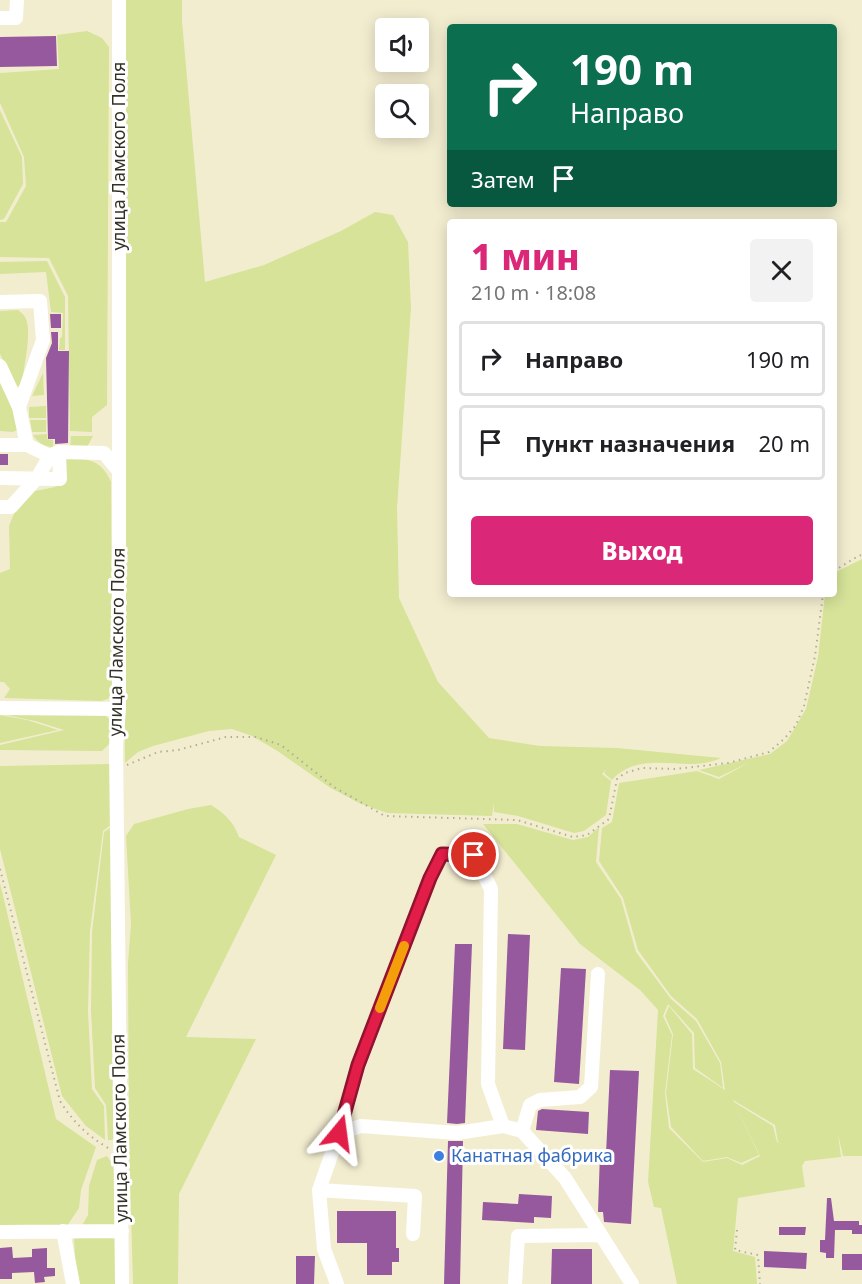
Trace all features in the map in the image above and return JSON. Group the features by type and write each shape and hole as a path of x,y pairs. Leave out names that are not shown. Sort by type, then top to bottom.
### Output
{"street":[{"path":"0,18 16,18 17,0"},
{"name":"улица Ламского Поля","path":"119,0 119,709 116,747 122,1284"},
{"path":"0,302 40,301 42,340 19,406"},
{"path":"0,366 19,406 27,445"},
{"path":"0,445 27,445 55,454 104,453 118,470"},
{"path":"0,478 60,479 55,454"},
{"path":"0,507 11,507 55,454"},
{"path":"0,708 119,709"},
{"path":"338,1284 324,1249 319,1190 339,1133 358,1065 430,878 442,854 474,855 491,889 488,1084 503,1126"},
{"path":"522,1131 530,1105 540,1100 580,1097 591,1087 598,974"},
{"path":"339,1133 361,1126 457,1133 503,1126 522,1131 565,1178 632,1284"},
{"path":"319,1190 415,1196 413,1234"},
{"path":"63,1231 73,1284"},
{"path":"0,1232 122,1231"},
{"path":"515,1284 518,1236 600,1234"}],"path":[{"path":"837,568 862,555"},
{"path":"117,770 158,752 178,750 226,737 256,737 281,745 334,787 385,816 517,820 573,837 587,835 609,819 617,779 625,773 642,768 675,769 728,763 769,752 785,738 796,725 804,706 815,656 823,597"},
{"path":"0,869 60,1101 71,1120 87,1134 120,1156"},
{"path":"737,1230 735,1250 758,1254 760,1284"}],"green space":[{"path":"125,0 182,0 205,282 264,265 341,231 375,212 393,215 408,242 411,308 397,508 399,598 438,682 489,738 540,746 617,748 721,758 693,764 637,765 624,770 612,780 604,773 606,769 602,774 611,781 606,815 584,831 574,833 518,816 494,812 494,803 492,816 387,813 359,803 329,787 276,750 252,736 232,729 209,731 153,746 138,752 125,763 122,456"},
{"path":"87,31 102,38 109,47 107,405 92,417 92,432 70,431 68,296 49,258 0,257 0,222 6,222 26,186 24,157 0,103 0,73 59,69 57,35"},
{"path":"0,110 22,157 23,184 4,219 0,220"},
{"path":"47,261 65,297 65,350 59,350 63,313 51,312 46,272 0,274 0,262"},
{"path":"18,310 27,323 28,340 22,385 16,387 0,354 0,311"},
{"path":"43,373 44,395 32,396"},
{"path":"0,380 17,420 17,430 13,432 0,431"},
{"path":"46,406 46,418 29,418 29,407"},
{"path":"30,420 46,420 46,432 32,432"},
{"path":"47,434 47,439 53,440 53,447 41,444 33,435"},
{"path":"71,436 93,436 87,447 70,449"},
{"path":"63,457 92,461 103,468 111,482 112,694 108,699 101,701 4,698 10,689 4,682 0,682 0,573 10,569 9,526 15,511 35,491 55,487 61,483"},
{"path":"862,559 862,1156 843,1156 838,1134 841,1157 805,1161 802,1166 805,1187 738,1198 733,1251 755,1257 757,1284 677,1284 661,1208 654,1207 648,1182 658,1010 640,990 580,944 483,824 517,824 573,840 588,837 599,827 596,862 621,899 636,952 671,999 696,1021 720,1063 723,1088 695,1068 694,1033 668,1004 663,1016 672,1035 665,1093 669,1128 703,1162 727,1158 742,1165 760,1156 734,1102 773,1126 777,1142 787,1146 778,1142 775,1125 733,1100 759,1155 741,1163 727,1157 703,1161 671,1127 666,1093 673,1034 665,1016 669,1006 692,1034 693,1069 725,1090 721,1062 697,1019 671,996 638,950 623,898 599,861 602,828 612,822 619,783 697,771 719,779 750,762 719,777 699,770 770,754 787,741 806,709 818,657 825,597 837,597 837,572"},
{"path":"1,714 105,715 110,720 109,744 102,751 0,750 0,745 64,730"},
{"path":"0,715 27,720 58,730 0,743"},
{"path":"110,764 112,824 103,831 90,931 88,1011 92,1089 104,1106 105,1140 86,1126 62,1096 0,849 0,766"},
{"path":"211,805 228,818 239,837 276,855 186,1037 256,1039 179,1194 178,1284 133,1284 128,963 131,924 126,836 134,824"},
{"path":"113,826 116,1136 108,1140 106,1105 95,1088 91,1011 92,932 104,832"},
{"path":"0,883 56,1119 96,1147 81,1190 79,1208 67,1226 0,1225"},
{"path":"107,1156 114,1166 116,1284 79,1284 76,1278 74,1239 88,1215 89,1186 97,1160"}],"building":[{"path":"56,36 57,66 0,67 0,37"},
{"path":"50,314 61,314 61,328 51,328"},
{"path":"51,332 58,332 58,351 69,351 68,443 55,444 55,439 48,439 46,358 52,343"},
{"path":"0,454 8,454 8,465 0,465"},
{"path":"508,934 530,935 525,1050 503,1049"},
{"path":"455,944 472,944 465,1123 457,1124 447,1123"},
{"path":"561,968 586,969 579,1084 554,1082"},
{"path":"610,1070 639,1071 631,1224 604,1222 603,1212 598,1212 600,1153 606,1154"},
{"path":"542,1109 589,1112 588,1134 536,1130 538,1111"},
{"path":"448,1141 463,1141 460,1284 444,1284"},
{"path":"519,1194 552,1196 551,1218 534,1217 534,1223 482,1220 483,1202 518,1204"},
{"path":"827,1198 831,1198 834,1221 859,1221 859,1225 862,1225 862,1234 852,1234 852,1230 835,1230 834,1258 826,1258 826,1253 820,1252 820,1240 825,1240"},
{"path":"337,1211 396,1211 396,1248 399,1248 399,1262 392,1262 392,1275 367,1275 367,1243 337,1243"},
{"path":"779,1227 806,1227 805,1235 779,1235"},
{"path":"12,1247 13,1258 32,1257 32,1249 47,1248 47,1268 55,1268 55,1276 44,1277 45,1282 35,1283 34,1272 12,1273 12,1279 0,1279 0,1248"},
{"path":"552,1249 592,1249 592,1284 551,1284"},
{"path":"764,1251 807,1253 806,1269 764,1267"},
{"path":"842,1254 862,1254 862,1270 842,1270"},
{"path":"296,1256 315,1256 314,1284 296,1284"}],"slow traffic":[{"path":"380,1008 404,946"}],"place":[{"name":"Канатная фабрика","path":"439,1156"}],"route":[{"path":"339,1133 358,1065 430,878 442,854 474,855"}]}
